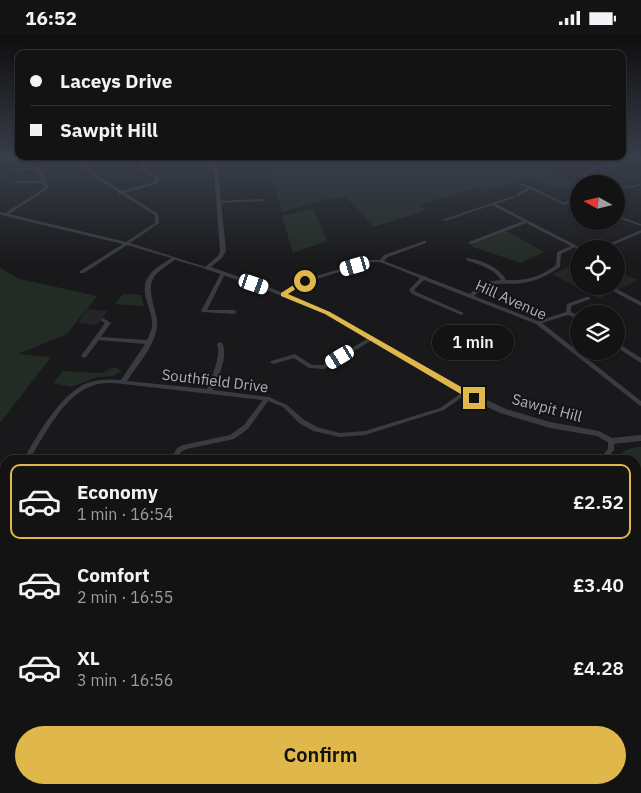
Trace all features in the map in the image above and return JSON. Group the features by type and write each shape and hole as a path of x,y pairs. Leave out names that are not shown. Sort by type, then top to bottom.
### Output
{"street":[{"path":"3,214 40,192"},
{"path":"3,214 126,243 207,268 220,257 223,251 217,192"},
{"path":"444,220 522,192"},
{"path":"540,192 570,207"},
{"path":"82,272 157,223 157,215 120,193"},
{"path":"218,202 263,200"},
{"path":"564,204 570,202"},
{"path":"493,204 570,244"},
{"path":"625,219 641,225"},
{"path":"472,243 527,221"},
{"path":"620,240 641,231"},
{"path":"283,295 305,281 372,261 381,261 386,255 424,242"},
{"path":"471,295 481,285 504,281 527,281 551,271 558,266 559,253 570,248"},
{"path":"123,383 148,342 155,321 146,288 149,280 158,269 175,258"},
{"path":"468,259 494,269 502,275 504,281"},
{"name":"Hill Avenue","path":"381,261 538,323 641,404"},
{"name":"Sawpit Hill","path":"207,268 327,313 484,403 525,419 600,434 611,441"},
{"path":"224,273 204,311 234,312"},
{"path":"424,277 410,289 414,293 461,313"},
{"path":"624,295 641,304"},
{"path":"538,323 568,313 569,305 588,298"},
{"path":"84,356 108,323 103,320"},
{"path":"98,338 148,342"},
{"path":"273,362 295,356 311,367 324,367 372,338"},
{"path":"209,392 218,370 222,348 220,344"},
{"path":"625,350 641,361"},
{"name":"Southfield Drive","path":"29,455 70,396 87,385 108,381 267,398 285,406 301,421 316,429 340,435 364,433 442,409 465,393"},
{"path":"176,455 184,447 232,437 246,427 267,398"},
{"path":"606,455 611,450 611,441 641,438"}],"shaded area":[{"path":"276,192 461,192 420,205 427,210 373,227 346,197 329,199 282,212"},
{"path":"313,208 327,241 293,253 282,216"},
{"path":"506,231 544,252 521,263 470,246"},
{"path":"570,266 570,284 552,274"},
{"path":"0,268 20,279 97,296 67,334 18,354 51,357 0,423"},
{"path":"625,275 638,280 625,286"},
{"path":"123,294 141,295 144,306 115,304"},
{"path":"591,295 607,295 599,299"},
{"path":"87,309 108,311 96,325 78,323"},
{"path":"114,367 122,371 113,376 98,377 71,387 53,383 63,371 101,373"},
{"path":"641,447 641,455 620,455 626,450"}],"route":[{"path":"305,281 283,295 327,313 474,398"}]}
